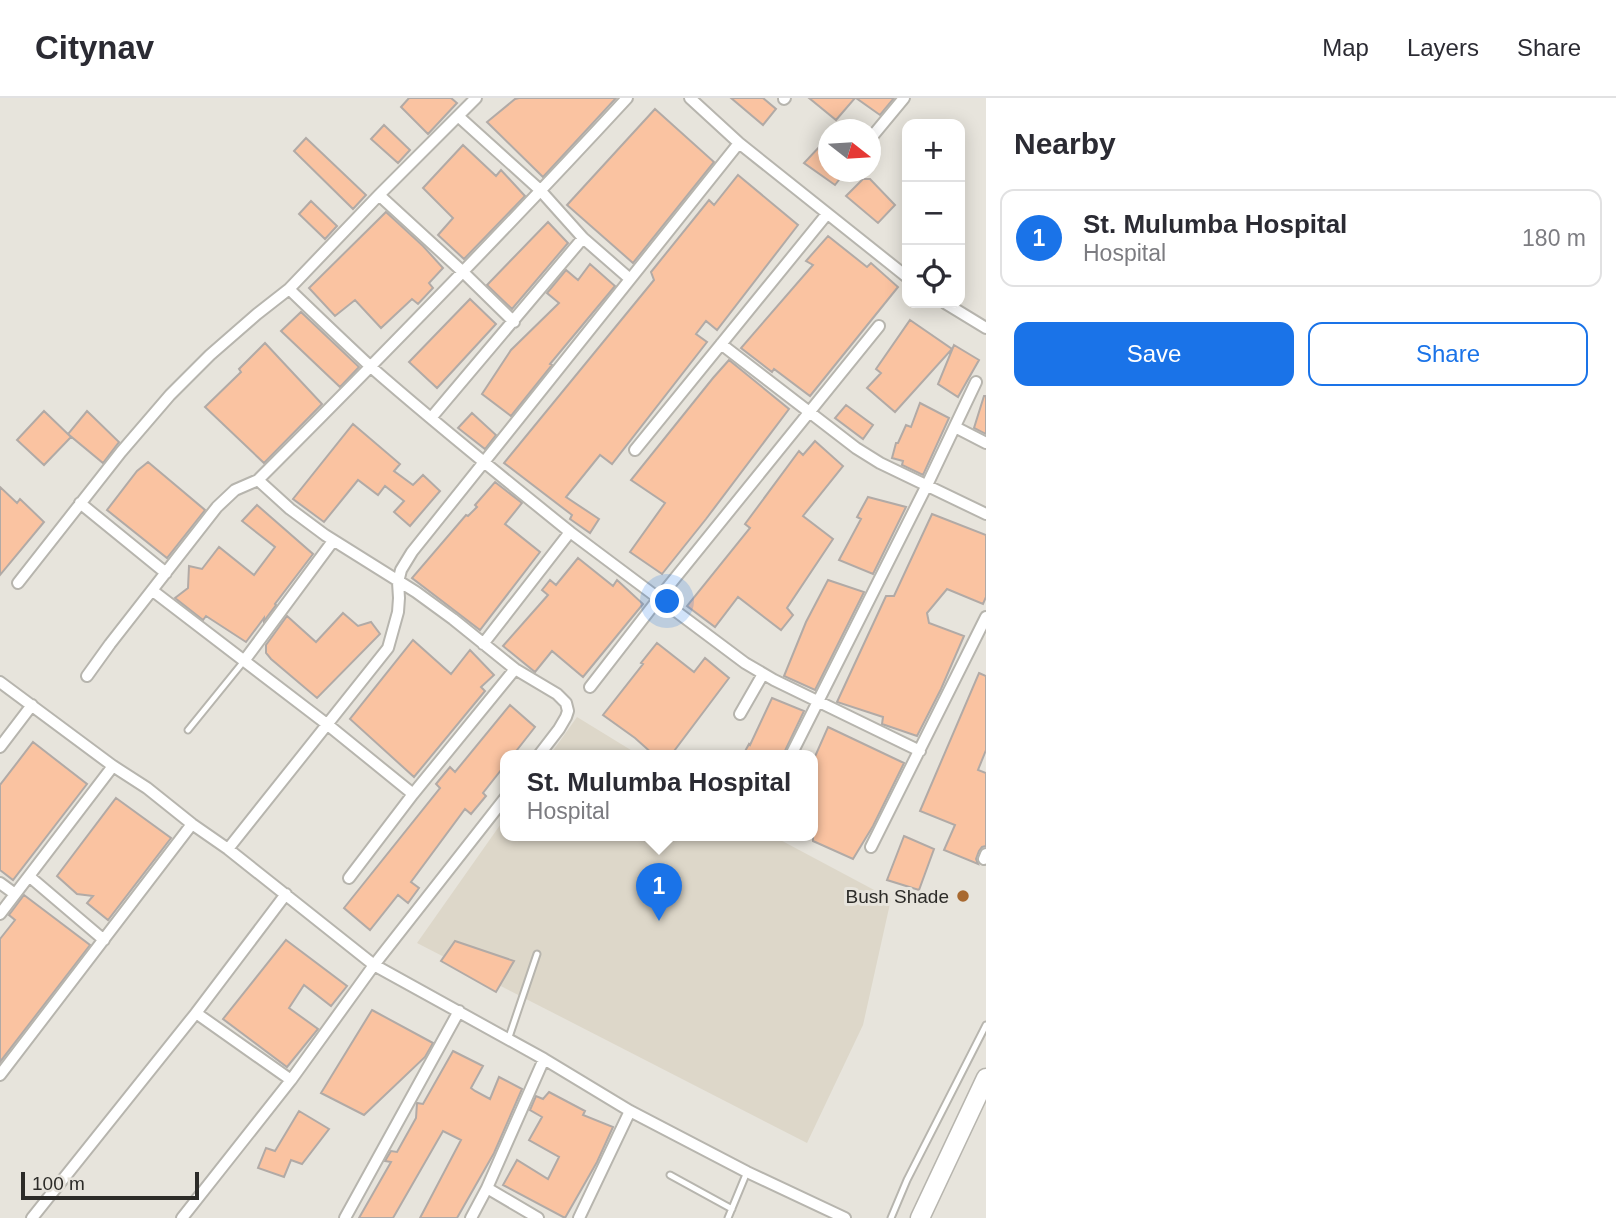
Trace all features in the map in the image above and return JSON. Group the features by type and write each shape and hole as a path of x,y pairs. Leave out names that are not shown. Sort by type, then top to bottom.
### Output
{"highway":[{"path":"920,1218 986,1078"}],"street":[{"path":"18,583 170,395 210,355 289,289 476,98"},
{"path":"87,676 203,524 227,497 235,490 257,480 372,367 628,98"},
{"path":"690,98 739,143 902,272"},
{"path":"881,126 904,98"},
{"path":"458,116 540,190 583,238 630,279"},
{"path":"228,849 388,648 398,612 398,582 401,570 412,552 739,143"},
{"path":"379,195 513,322"},
{"path":"635,450 827,214"},
{"path":"430,418 583,238"},
{"path":"289,289 372,367 484,463 570,532 745,663 920,751"},
{"path":"953,308 986,328"},
{"path":"590,687 879,327"},
{"path":"721,344 856,448 880,463 986,514"},
{"path":"795,750 976,382"},
{"path":"955,428 986,443"},
{"path":"257,480 333,541 439,608 515,669 558,694 566,704 566,717 542,750"},
{"path":"80,503 166,573"},
{"path":"484,644 570,532"},
{"path":"244,661 333,541"},
{"path":"153,591 413,794"},
{"path":"871,847 986,617"},
{"path":"349,878 413,794 515,669"},
{"path":"740,714 763,674"},
{"path":"0,682 228,849 374,965 544,1059 630,1111 747,1172 845,1218"},
{"path":"0,747 32,705"},
{"path":"0,914 113,766"},
{"path":"182,1218 291,1080 374,965 500,803"},
{"path":"0,1075 192,824"},
{"path":"30,877 104,940"},
{"path":"0,883 15,894"},
{"path":"34,1218 286,894"},
{"path":"345,1218 459,1011"},
{"path":"196,1013 291,1080"},
{"path":"471,1218 544,1059"},
{"path":"579,1218 630,1111"},
{"path":"487,1188 538,1218"}],"lane":[{"path":"188,730 244,661"},
{"path":"508,1040 537,954"},
{"path":"891,1218 907,1180 986,1025"},
{"path":"728,1218 747,1172"},
{"path":"670,1175 732,1209"}],"shaded area":[{"path":"577,717 631,750 554,750"},
{"path":"500,825 500,841 782,841 891,899 863,1025 807,1143 417,943"}],"building":[{"path":"409,98 451,98 457,103 428,134 401,107"},
{"path":"519,98 616,98 543,177 487,122"},
{"path":"731,98 763,98 776,109 763,125"},
{"path":"809,98 855,98 835,119"},
{"path":"856,98 894,98 880,115"},
{"path":"655,109 714,162 633,263 567,205"},
{"path":"384,125 410,150 398,163 371,139"},
{"path":"306,138 366,195 353,209 294,151"},
{"path":"463,145 496,176 501,170 525,196 464,259 438,235 453,218 423,188"},
{"path":"818,148 818,173 804,163"},
{"path":"738,175 798,225 717,330 706,321 696,334 707,342 612,464 600,455 566,497 599,519 590,533 570,519 572,515 504,463 654,280 651,272 709,200 714,205"},
{"path":"860,182 873,182 895,205 878,223 846,196"},
{"path":"311,201 337,226 325,239 299,214"},
{"path":"386,212 443,268 429,283 433,288 418,304 412,299 381,328 355,300 335,316 309,288"},
{"path":"548,222 568,243 512,309 487,285"},
{"path":"828,236 867,267 871,263 898,287 810,396 741,348 813,265 806,261"},
{"path":"590,264 615,286 511,416 482,394 511,350 559,303 547,293 566,270 578,280"},
{"path":"470,299 496,324 437,388 409,362"},
{"path":"301,312 359,367 340,387 281,331"},
{"path":"910,320 952,349 895,412 867,388 881,373 876,369"},
{"path":"265,343 322,404 264,463 205,407 241,372 239,369"},
{"path":"954,345 979,360 958,397 938,384"},
{"path":"729,360 789,409 662,574 630,552 665,503 631,480"},
{"path":"986,396 986,434 974,428"},
{"path":"920,403 949,418 923,475 902,465 903,461 892,458 896,443 906,425 911,427"},
{"path":"846,405 873,425 863,439 835,418"},
{"path":"44,411 71,437 44,465 17,440"},
{"path":"87,411 119,442 103,463 68,434"},
{"path":"472,413 496,435 485,449 458,428"},
{"path":"353,424 400,464 394,471 413,485 423,475 440,491 410,526 394,512 404,501 385,486 378,495 358,480 324,522 293,499"},
{"path":"815,441 843,466 803,516 833,539 787,608 793,615 781,630 738,597 715,627 687,606 750,528 745,524 799,451 803,455"},
{"path":"148,462 205,510 167,558 107,510 137,471"},
{"path":"495,482 522,503 505,524 540,552 480,630 412,578 466,515 477,507 475,505"},
{"path":"0,487 17,503 20,499 44,522 0,575"},
{"path":"868,497 906,507 873,574 839,560 861,519 857,517"},
{"path":"257,505 313,554 246,642 206,616 203,620 175,598 188,588 189,566 202,569 219,547 254,575 275,547 242,521"},
{"path":"932,514 986,535 986,597 983,604 947,589 927,613 929,623 964,636 917,736 882,724 883,717 837,702 886,596 894,596"},
{"path":"578,558 613,586 617,580 643,604 583,677 552,651 535,672 503,646 548,595 542,590 550,580 556,585"},
{"path":"828,580 864,592 815,690 784,676 806,622"},
{"path":"343,613 358,626 371,622 380,634 317,698 271,659 266,653 266,645 287,616 316,642"},
{"path":"413,640 451,674 470,650 494,675 481,687 485,691 414,777 350,719"},
{"path":"657,643 694,672 705,658 729,678 675,750 648,750 603,715 643,664 641,663"},
{"path":"979,673 986,676 986,750 978,770 986,773 986,846 979,851 976,859 978,864 944,850 955,825 920,811"},
{"path":"772,698 804,711 785,750 746,750"},
{"path":"510,705 535,727 517,750 500,750 500,771 483,793 486,796 471,814 465,809 411,882 419,888 408,903 398,895 370,930 344,908 440,788 436,784 450,767 455,772"},
{"path":"828,727 904,763 873,826 853,859 813,841 818,841 818,750"},
{"path":"33,742 87,784 13,880 0,870 0,785"},
{"path":"116,798 171,838 108,920 87,903 93,896 77,894 57,876"},
{"path":"904,836 934,849 919,890 887,880"},
{"path":"24,895 90,945 0,1062 0,939 15,920 9,915"},
{"path":"286,940 347,986 331,1006 304,985 289,1008 318,1029 287,1067 223,1019"},
{"path":"455,941 514,961 496,992 441,961"},
{"path":"372,1010 433,1043 425,1057 364,1115 321,1093"},
{"path":"453,1051 483,1066 471,1088 475,1091 490,1099 499,1077 522,1089 494,1153 457,1218 420,1218 461,1140 443,1131 393,1218 359,1218 391,1162 385,1161 391,1151 397,1152 416,1118 417,1103 423,1104"},
{"path":"549,1092 585,1111 583,1115 613,1127 597,1162 565,1218 503,1185 517,1160 548,1179 559,1157 529,1140 542,1117 530,1110 536,1096 543,1099"},
{"path":"299,1111 329,1129 302,1164 291,1160 284,1177 258,1168 266,1148 275,1151"}],"place":[{"name":"Bush Shade","path":"963,896"},
{"name":"St. Mulumba Hospital","path":"659,921"}]}
